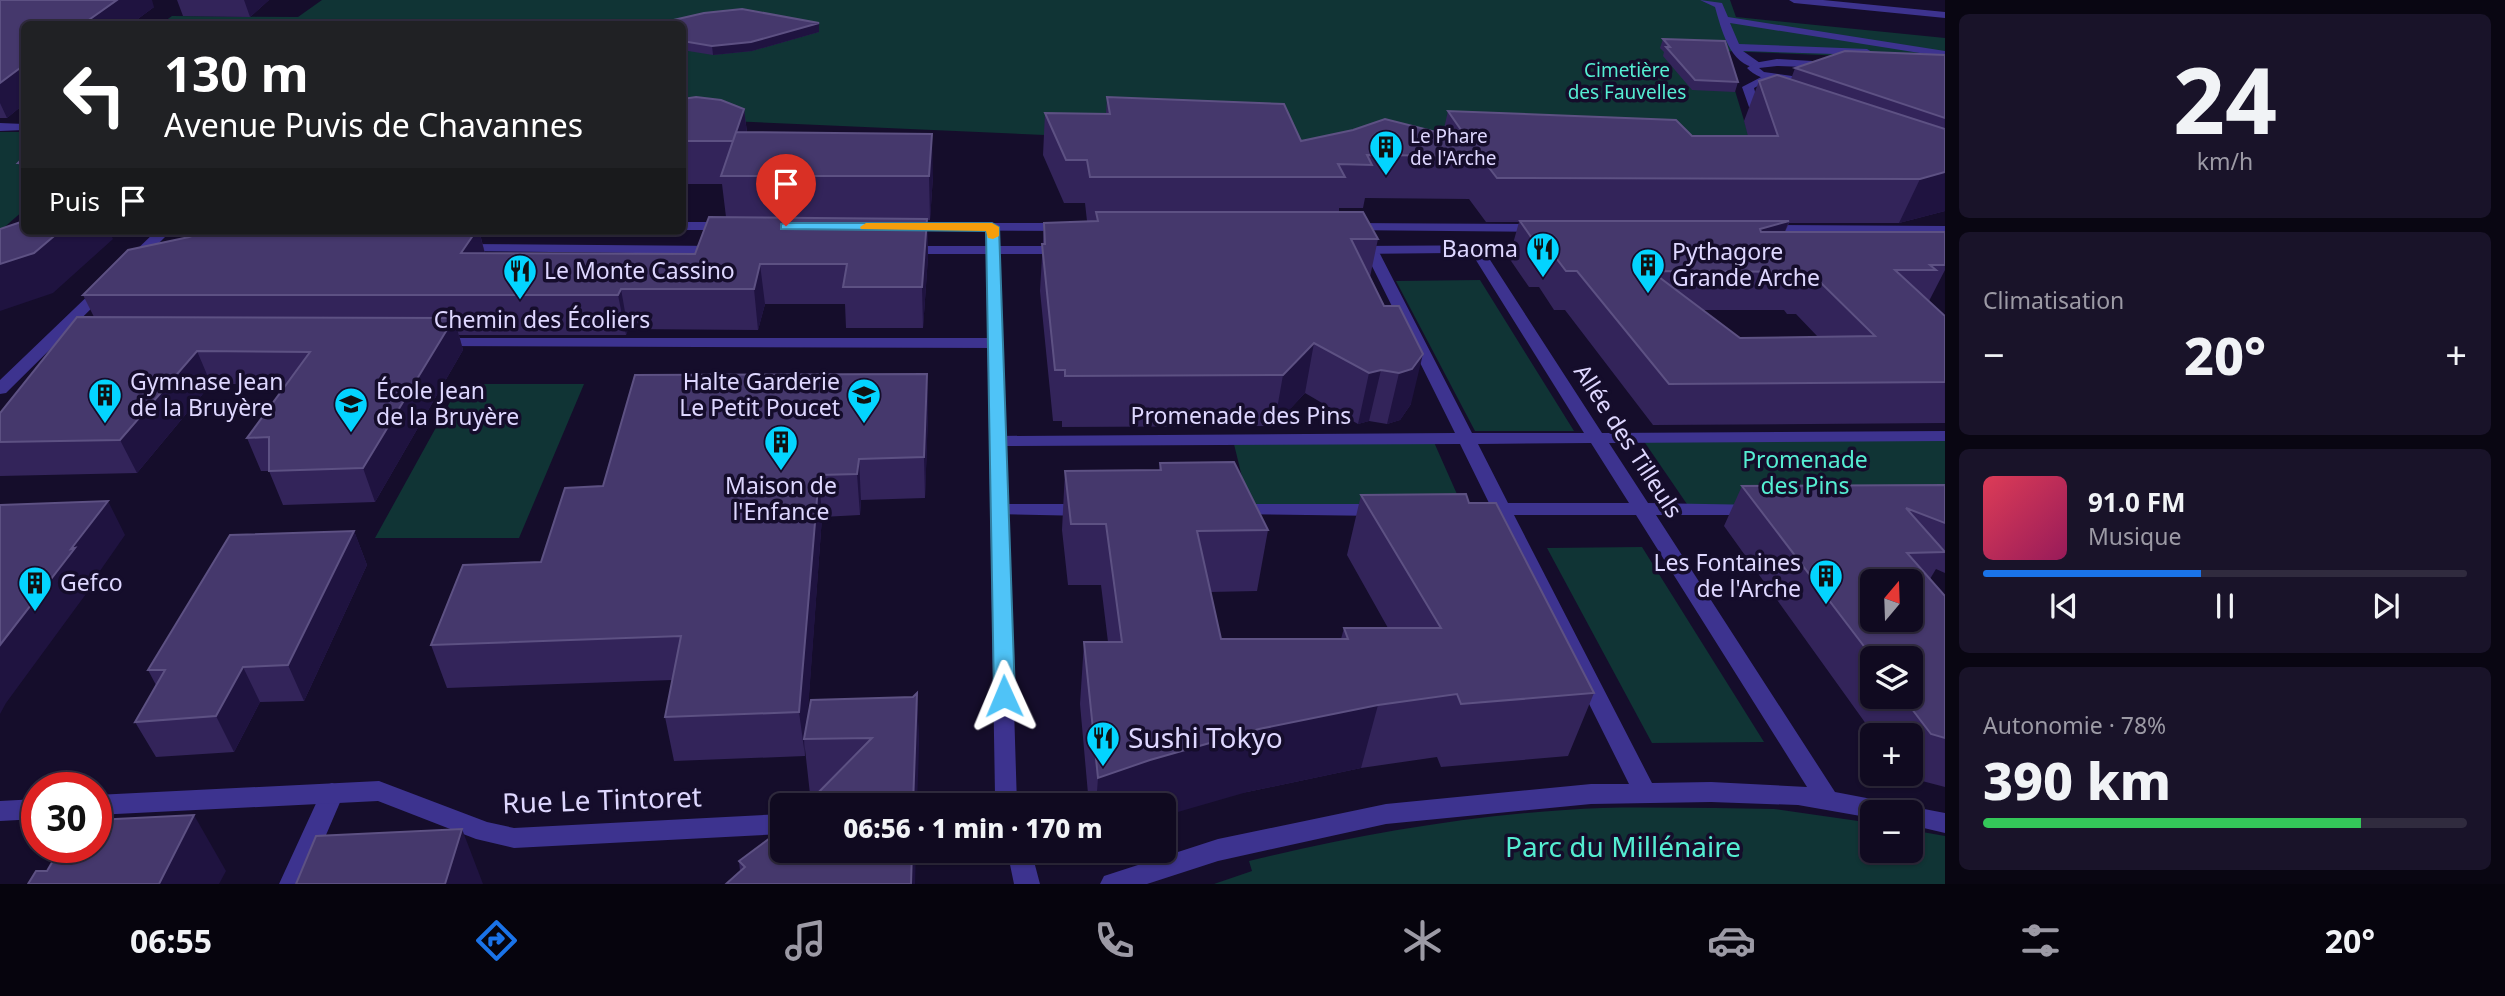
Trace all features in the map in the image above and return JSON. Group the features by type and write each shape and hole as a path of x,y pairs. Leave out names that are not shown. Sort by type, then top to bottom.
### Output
{"street":[{"path":"1705,0 1719,5 1734,47 1742,59 1756,65 1838,65"},
{"path":"1794,0 1945,15"},
{"path":"1724,19 1945,54"},
{"path":"1734,47 1945,54"},
{"path":"1756,65 1752,68 1754,71 1769,76 1812,79"},
{"path":"1769,76 1748,87 1754,106 1779,114"},
{"path":"0,127 21,127"},
{"path":"686,226 736,226"},
{"path":"885,227 1085,227"},
{"path":"992,227 1000,510 1002,793"},
{"path":"1332,228 1559,228"},
{"path":"1752,229 1945,230"},
{"path":"0,389 160,235"},
{"path":"150,246 176,246"},
{"path":"446,248 732,250"},
{"name":"Allée des Tilleuls","path":"1476,249 1828,800"},
{"path":"1344,250 1545,249"},
{"path":"897,250 1074,250"},
{"path":"1371,250 1645,793"},
{"path":"47,343 75,343"},
{"name":"Chemin des Écoliers","path":"424,343 996,343"},
{"name":"Promenade des Pins","path":"998,440 1598,440 1945,436"},
{"path":"1451,510 1771,509"},
{"path":"1000,510 1111,510"},
{"path":"1222,510 1397,510"},
{"name":"Rue Le Tintoret","path":"112,804 379,791 485,832 514,838 770,825"},
{"path":"292,884 332,793"},
{"path":"1113,884 1218,850 1386,814 1591,794 1645,793 1798,795 1860,806"},
{"path":"0,811 21,810"},
{"path":"1923,818 1945,823"},
{"path":"1022,863 1027,884"}],"green space":[{"name":"Cimetière des Fauvelles","path":"322,0 1730,0 1736,17 1945,38 1945,60 1723,51 1753,150 1454,153 686,119 686,21 165,21 172,16 298,17"},
{"path":"0,132 21,132 21,213 0,231"},
{"path":"1480,280 1574,431 1475,431 1396,281"},
{"path":"460,384 584,384 519,538 375,538"},
{"name":"Promenade des Pins","path":"1945,436 1945,508 1691,510 1641,437"},
{"path":"1233,440 1433,440 1464,510 1250,510"},
{"path":"1642,547 1764,742 1652,743 1547,548"},
{"name":"Parc du Millénaire","path":"1621,808 1774,809 1860,821 1860,863 1923,863 1923,832 1945,836 1945,884 1214,884 1252,871 1249,861 1327,843 1525,813"}],"building":[{"path":"0,0 117,0 87,21 21,21 21,67 0,83"},
{"path":"742,9 819,23 751,42 712,46 686,42 686,21 669,21 704,13"},
{"path":"1663,39 1725,41 1738,82 1695,80 1666,47 1670,47"},
{"path":"1845,51 1945,55 1945,118 1795,68"},
{"path":"1777,75 1945,129 1945,172 1920,179 1497,178 1480,156 1367,155 1372,165 1338,164 1345,177 1090,177 1087,160 1066,160 1045,113 1110,114 1107,97 1284,104 1301,141 1353,130 1385,119 1468,140 1448,111 1676,120 1692,136 1778,136 1759,81"},
{"path":"686,98 721,100 744,109 733,141 686,141"},
{"path":"736,132 932,134 929,176 721,176"},
{"path":"1096,212 1363,212 1378,239 1351,239 1384,306 1399,306 1423,354 1412,369 1399,373 1381,370 1369,373 1314,343 1283,375 1065,376 1065,370 1055,370 1042,244 1045,244 1044,223 1098,221"},
{"path":"709,217 927,219 922,287 843,287 847,264 760,264 754,289 621,289 618,295 83,295 128,250 195,235 473,235 461,253 695,254"},
{"path":"1520,221 1789,221 1760,229 1761,232 1945,232 1945,265 1930,265 1936,270 1895,270 1945,316 1945,382 1669,384 1577,271 1566,271 1550,250 1540,250","holes":["1651,271 1801,272 1804,275 1813,275 1875,336 1740,338"]},
{"path":"21,222 21,235 55,235 34,253 0,264 0,229"},
{"path":"77,317 454,318 363,468 269,471 269,437 247,438 310,352 197,351 120,440 0,442 0,413"},
{"path":"927,374 924,457 859,459 857,474 819,475 799,712 665,717 681,636 431,645 463,565 541,562 565,488 603,486 635,375"},
{"path":"1234,462 1268,530 1197,531 1221,639 1348,639 1344,628 1441,628 1361,495 1466,494 1469,503 1496,503 1594,693 1461,704 1457,694 1378,705 1259,729 1098,778 1084,642 1122,642 1106,524 1071,524 1065,471 1161,470 1160,463"},
{"path":"1945,485 1945,523 1906,508 1945,552 1907,553 1921,569 1860,569 1860,632 1923,632 1923,571 1945,596 1945,738 1931,734 1912,709 1923,709 1923,646 1864,646 1742,486"},
{"path":"108,501 71,549 75,548 0,645 0,505"},
{"path":"354,531 288,665 243,667 216,716 135,722 165,670 148,670 230,535"},
{"path":"917,693 913,793 818,793 872,738 804,739 811,700 913,697"},
{"path":"194,815 159,884 28,884 36,871 47,871 52,863 112,863 112,819"},
{"path":"462,829 445,884 296,884 316,836"},
{"path":"770,838 770,863 912,863 911,884 726,884 745,867 739,861"}],"slow traffic":[{"path":"866,227 992,227 993,236"}],"place":[{"name":"Le Phare de l'Arche","path":"1386,177"},
{"name":"Baoma","path":"1543,279"},
{"name":"Pythagore Grande Arche","path":"1648,295"},
{"name":"Le Monte Cassino","path":"520,301"},
{"name":"Gymnase Jean de la Bruyère","path":"105,425"},
{"name":"Halte Garderie Le Petit Poucet","path":"864,425"},
{"name":"École Jean de la Bruyère","path":"351,434"},
{"name":"Maison de l'Enfance","path":"781,472"},
{"name":"Les Fontaines de l'Arche","path":"1826,606"},
{"name":"Gefco","path":"35,613"},
{"name":"Sushi Tokyo","path":"1103,768"}],"route":[{"path":"786,226 992,227 1004,696"}]}
